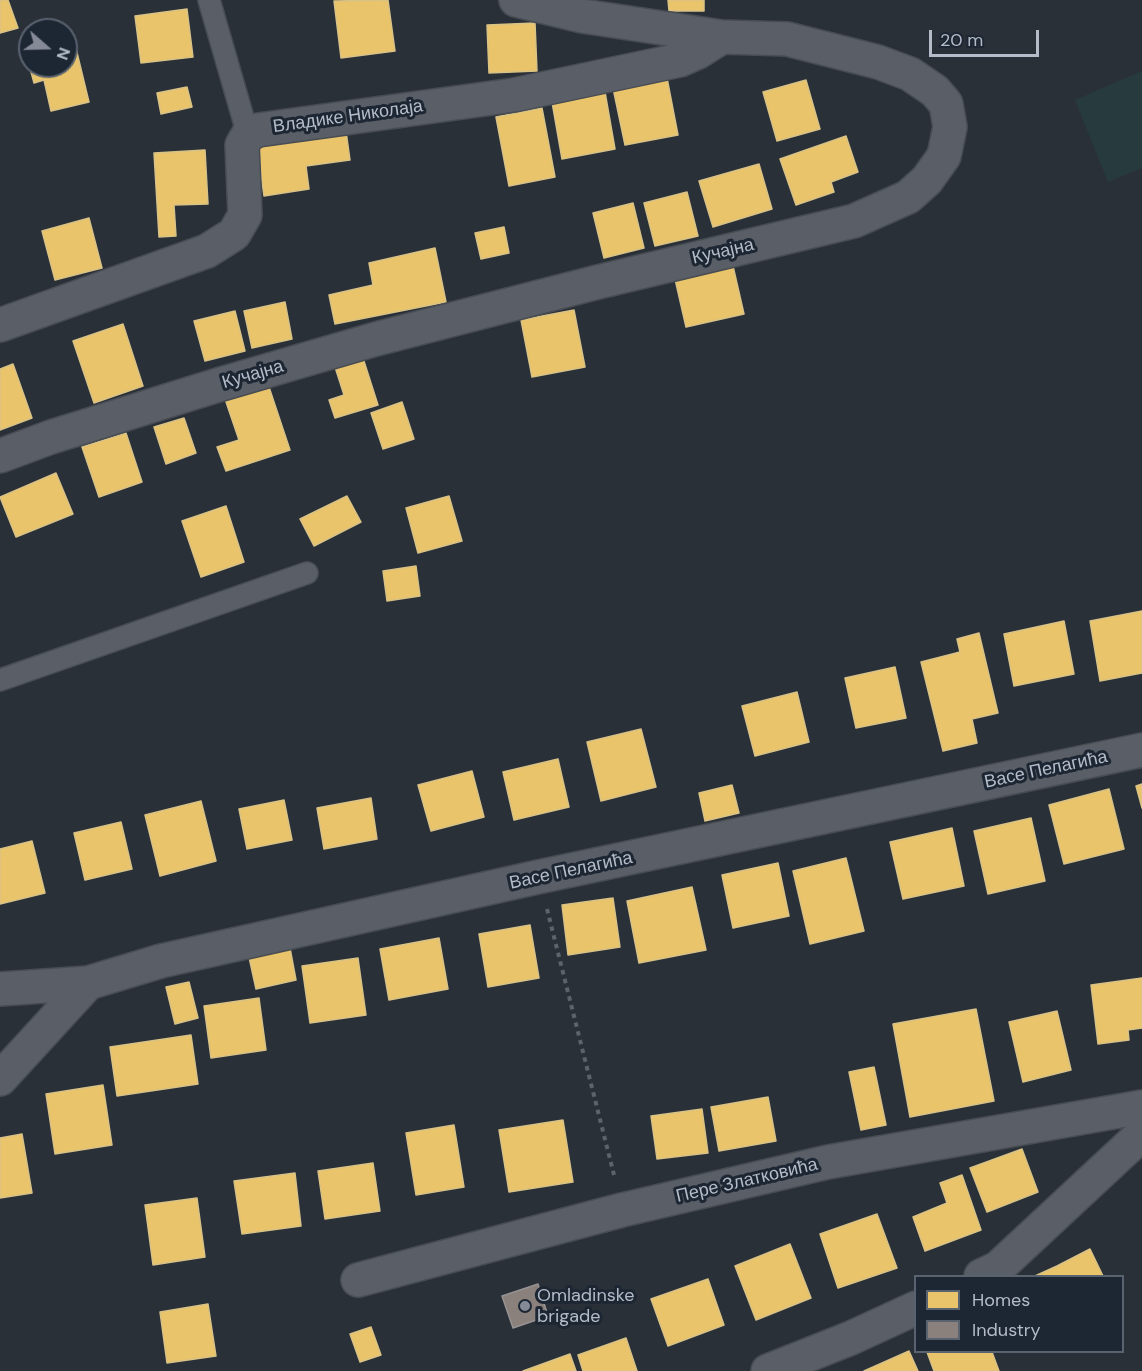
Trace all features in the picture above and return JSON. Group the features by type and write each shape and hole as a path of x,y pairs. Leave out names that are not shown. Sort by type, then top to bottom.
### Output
{"street":[{"name":"Кучајна","path":"0,456 51,437 218,385 376,339 598,282 854,221 908,197 927,180 944,156 950,127 946,104 935,91 910,74 868,59 787,39 722,37 582,16 516,0"},
{"name":"Владике Николаја","path":"0,325 207,251 234,234 245,215 242,144 248,135 258,130 514,95 680,60 722,37"},
{"name":"Васе Пелагића","path":"0,989 88,982 161,961 538,877 1142,750"},
{"path":"0,1079 88,982"},
{"name":"Пере Златковића","path":"358,1280 622,1210 828,1162 1142,1107"},
{"path":"983,1275 999,1268 1142,1134"},
{"path":"768,1371 851,1338 914,1308"}],"lane":[{"path":"209,0 248,135"},
{"path":"0,680 307,573"}],"path":[{"path":"538,877 622,1210"}],"green space":[{"path":"1142,71 1142,168 1108,182 1075,100"}],"building: Homes":[{"path":"0,0 8,0 18,28 0,33"},
{"path":"388,0 395,51 341,58 334,1"},
{"path":"668,0 704,0 704,11 669,11"},
{"path":"187,9 193,57 141,63 135,16"},
{"path":"535,23 537,71 489,73 487,25"},
{"path":"78,57 89,102 51,111 44,80 34,83 33,78 78,78"},
{"path":"667,78 678,135 625,145 613,88"},
{"path":"806,80 820,129 777,141 763,92"},
{"path":"187,87 192,107 161,114 157,93"},
{"path":"605,92 615,149 562,159 552,102"},
{"path":"542,108 555,177 509,186 496,117"},
{"path":"346,131 350,160 306,166 309,189 264,196 257,145"},
{"path":"846,136 858,172 831,182 834,192 796,205 780,159"},
{"path":"205,150 208,204 174,205 176,236 159,237 154,153"},
{"path":"759,164 772,209 713,227 699,181"},
{"path":"687,192 698,236 655,246 644,203"},
{"path":"633,203 644,248 604,258 593,213"},
{"path":"89,218 102,268 55,280 42,231"},
{"path":"504,227 509,253 481,259 475,233"},
{"path":"435,248 446,302 335,324 329,295 373,285 369,263"},
{"path":"733,266 744,314 686,327 675,279"},
{"path":"285,302 292,339 252,348 244,311"},
{"path":"574,310 585,367 532,377 521,320"},
{"path":"235,311 245,351 205,361 194,321"},
{"path":"123,324 143,386 94,403 73,341"},
{"path":"363,358 378,405 335,418 329,400 344,395 335,367"},
{"path":"13,364 32,418 0,430 0,369"},
{"path":"268,384 290,450 226,471 217,447 239,440 225,399"},
{"path":"402,402 414,439 383,449 371,413"},
{"path":"184,418 196,453 166,464 154,427"},
{"path":"126,433 142,482 99,497 82,447"},
{"path":"56,473 73,514 16,537 0,497"},
{"path":"347,496 361,522 314,546 300,519"},
{"path":"449,496 462,541 418,553 406,508"},
{"path":"226,506 244,562 201,577 182,521"},
{"path":"416,566 420,596 387,601 383,571"},
{"path":"1142,611 1142,673 1100,681 1090,621"},
{"path":"1064,621 1074,674 1014,686 1004,634"},
{"path":"979,633 998,713 972,719 977,743 943,751 921,662 960,652 957,639"},
{"path":"895,667 906,718 856,728 845,678"},
{"path":"797,692 809,742 755,756 742,706"},
{"path":"641,729 656,787 601,801 587,742"},
{"path":"558,759 569,807 514,820 503,772"},
{"path":"472,771 484,817 431,831 418,785"},
{"path":"1142,784 1142,808 1136,786"},
{"path":"732,785 739,813 705,821 699,793"},
{"path":"1109,789 1124,849 1064,864 1049,805"},
{"path":"371,798 377,839 324,849 317,808"},
{"path":"284,800 292,840 247,849 239,809"},
{"path":"201,801 216,861 160,876 145,815"},
{"path":"1031,818 1045,881 988,894 974,831"},
{"path":"121,822 132,869 85,880 74,833"},
{"path":"952,828 964,886 903,899 890,842"},
{"path":"32,841 45,893 0,904 0,849"},
{"path":"846,858 864,931 810,944 793,871"},
{"path":"778,863 789,916 733,928 722,875"},
{"path":"692,887 706,950 639,963 627,901"},
{"path":"613,898 620,947 568,955 562,905"},
{"path":"530,925 539,978 488,987 479,934"},
{"path":"439,938 448,989 389,1000 380,949"},
{"path":"290,948 296,980 256,989 249,957"},
{"path":"358,958 366,1015 310,1023 302,966"},
{"path":"1142,978 1142,1028 1128,1030 1129,1040 1098,1044 1091,985"},
{"path":"189,982 198,1018 175,1024 166,987"},
{"path":"259,998 266,1050 211,1058 204,1006"},
{"path":"976,1009 994,1101 910,1117 893,1024"},
{"path":"1057,1011 1071,1070 1023,1082 1009,1022"},
{"path":"191,1035 198,1084 117,1096 110,1047"},
{"path":"874,1067 886,1125 861,1130 849,1072"},
{"path":"103,1085 112,1145 55,1154 46,1094"},
{"path":"768,1097 776,1141 719,1151 711,1107"},
{"path":"702,1109 708,1153 657,1159 651,1116"},
{"path":"563,1120 573,1182 509,1192 499,1130"},
{"path":"454,1125 464,1187 416,1195 406,1133"},
{"path":"22,1134 32,1193 0,1198 0,1138"},
{"path":"1022,1149 1038,1192 987,1212 970,1168"},
{"path":"373,1163 380,1211 325,1219 318,1171"},
{"path":"295,1173 301,1226 242,1234 234,1181"},
{"path":"962,1175 981,1230 925,1251 913,1217 947,1203 940,1183"},
{"path":"197,1198 205,1257 153,1265 145,1205"},
{"path":"877,1214 897,1268 838,1288 820,1234"},
{"path":"790,1244 811,1298 756,1320 735,1266"},
{"path":"1090,1249 1103,1275 1037,1275"},
{"path":"708,1279 724,1325 668,1346 651,1299"},
{"path":"208,1304 216,1356 167,1363 160,1312"},
{"path":"371,1327 381,1355 360,1362 350,1334"},
{"path":"626,1338 637,1371 583,1371 578,1355"},
{"path":"909,1351 918,1371 864,1371"},
{"path":"927,1353 992,1353 999,1371 934,1371"},
{"path":"570,1354 576,1371 523,1371"}],"building: Industry":[{"name":"Omladinske brigade","path":"538,1284 548,1316 513,1328 502,1296"}],"place":[{"name":"Omladinske brigade","path":"525,1306"}]}
